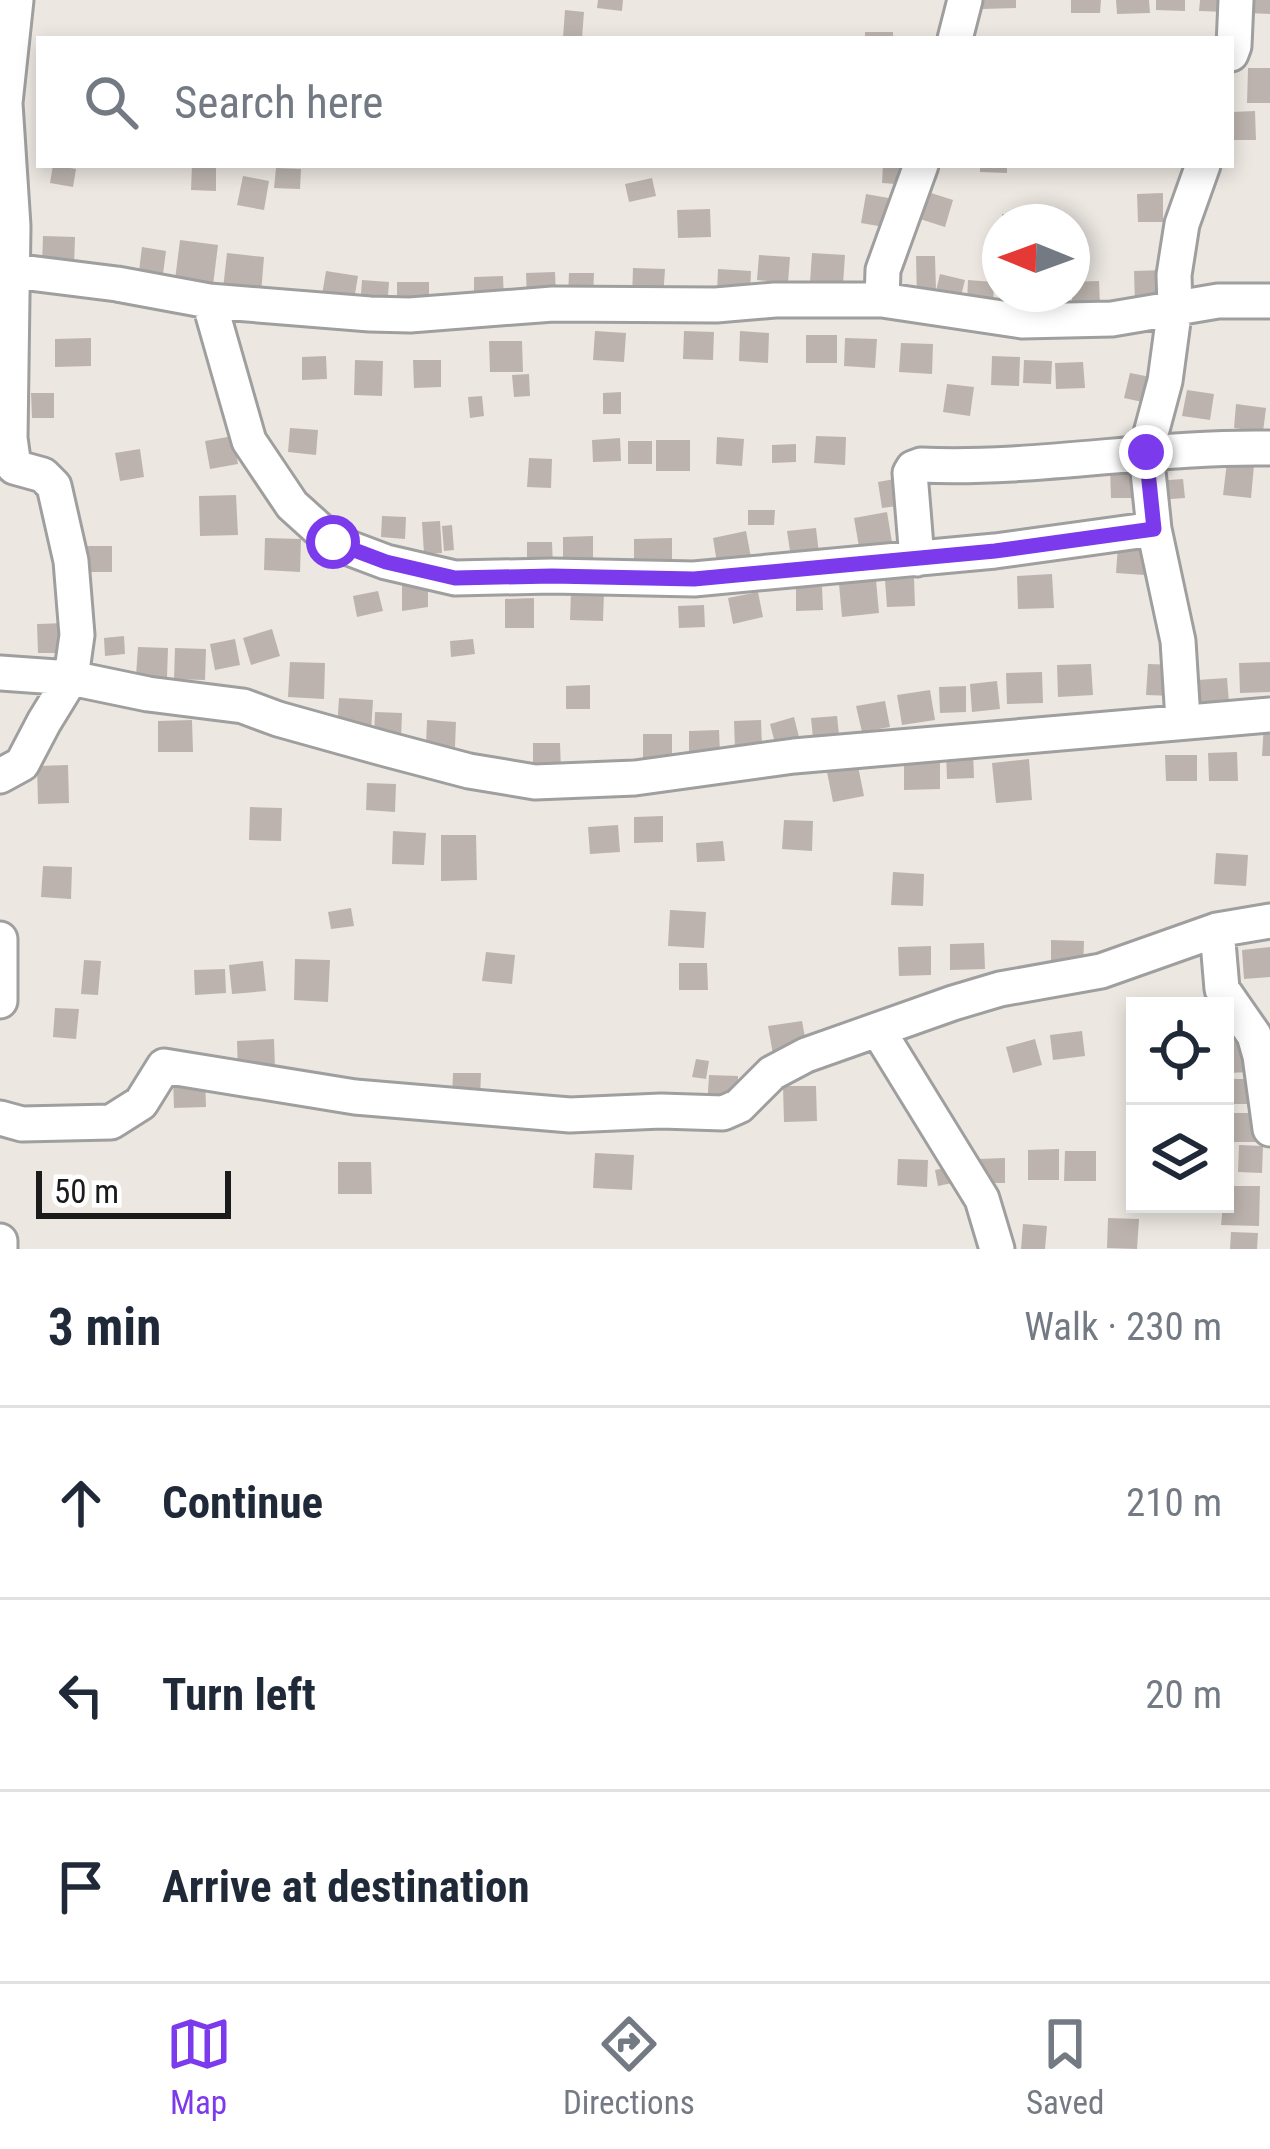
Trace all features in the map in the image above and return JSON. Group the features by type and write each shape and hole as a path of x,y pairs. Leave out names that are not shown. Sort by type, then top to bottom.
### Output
{"street":[{"path":"0,776 22,764 70,678 77,635 71,561 54,486 43,475 7,468 5,325 14,271 5,103 16,0"},
{"path":"956,36 965,0"},
{"path":"1234,46 1236,0"},
{"path":"882,300 884,270 920,168"},
{"path":"1183,720 1178,641 1154,529 1146,452 1166,381 1182,224 1202,168"},
{"path":"14,271 209,301 410,315 553,304 882,300 1022,321 1112,319 1218,301 1270,301"},
{"path":"209,301 249,441 292,505 333,542 386,562 455,578 694,579 917,559 1154,529"},
{"path":"917,559 910,488 913,468 972,468 1222,447 1270,448"},
{"path":"0,673 70,678 243,706 382,748 535,782 635,778 794,756 1270,715"},
{"path":"0,1118 22,1124 111,1122 141,1103 164,1066 355,1097 570,1115 723,1113 739,1106 772,1073 806,1055 1000,989 1101,971 1217,930 1270,921"},
{"path":"1217,930 1222,988 1254,1035 1270,1129"},
{"path":"0,939 0,1001"},
{"path":"878,1030 982,1199 997,1249"}],"building":[{"path":"598,0 623,0 622,11 597,8"},
{"path":"983,0 1016,0 1016,8 983,9"},
{"path":"1071,0 1101,0 1100,13 1071,13"},
{"path":"1116,0 1149,0 1150,13 1117,14"},
{"path":"1156,0 1185,0 1185,11 1156,10"},
{"path":"1200,0 1228,0 1227,12 1199,11"},
{"path":"1247,0 1270,0 1270,14 1247,13"},
{"path":"565,10 584,12 582,36 563,36"},
{"path":"865,32 893,32 893,36 865,36"},
{"path":"1248,68 1270,68 1270,103 1247,103"},
{"path":"1255,111 1256,140 1234,140 1234,112"},
{"path":"52,168 76,169 73,187 50,183"},
{"path":"192,168 216,168 216,191 191,190"},
{"path":"276,168 301,169 300,189 274,188"},
{"path":"883,168 911,168 909,185 882,183"},
{"path":"980,168 1007,168 1007,173 980,172"},
{"path":"243,176 269,181 264,210 237,205"},
{"path":"652,178 656,196 629,202 625,184"},
{"path":"928,192 953,200 945,227 920,219"},
{"path":"1163,193 1163,222 1138,222 1137,194"},
{"path":"866,194 894,199 890,228 861,223"},
{"path":"710,209 711,237 678,238 677,210"},
{"path":"43,236 75,237 74,266 42,264"},
{"path":"180,240 218,245 213,285 175,280"},
{"path":"142,247 166,251 163,274 139,271"},
{"path":"227,253 264,257 261,293 223,289"},
{"path":"812,253 845,255 843,285 810,283"},
{"path":"759,255 790,257 788,283 757,280"},
{"path":"916,256 935,256 936,291 940,274 965,280 959,304 917,298"},
{"path":"633,268 665,269 663,299 632,298"},
{"path":"718,269 751,271 750,295 717,293"},
{"path":"1165,270 1166,302 1135,304 1134,271"},
{"path":"326,271 358,276 353,306 321,301"},
{"path":"555,272 556,297 527,298 526,273"},
{"path":"569,273 594,273 593,297 568,296"},
{"path":"503,276 504,303 474,304 474,277"},
{"path":"362,280 389,282 387,310 360,308"},
{"path":"968,280 982,281 982,305 967,304"},
{"path":"1090,281 1099,281 1100,306 1090,306"},
{"path":"397,282 429,282 429,309 397,309"},
{"path":"595,331 626,333 624,362 593,360"},
{"path":"684,331 714,332 713,360 683,359"},
{"path":"740,331 769,333 768,363 739,361"},
{"path":"806,335 837,335 837,363 806,363"},
{"path":"91,338 91,366 55,367 55,339"},
{"path":"845,338 877,339 875,368 844,366"},
{"path":"489,341 522,341 523,372 490,372"},
{"path":"901,343 933,344 932,374 899,372"},
{"path":"326,356 327,379 302,380 302,357"},
{"path":"992,356 1020,357 1019,386 991,385"},
{"path":"355,360 383,361 382,396 354,395"},
{"path":"413,360 441,360 441,387 414,388"},
{"path":"1024,360 1052,361 1051,384 1023,383"},
{"path":"1083,362 1085,388 1056,389 1055,363"},
{"path":"1130,373 1161,379 1156,405 1124,398"},
{"path":"529,374 530,396 514,397 512,375"},
{"path":"947,384 974,387 970,416 943,412"},
{"path":"1187,390 1214,394 1210,420 1182,416"},
{"path":"621,392 621,414 603,414 603,393"},
{"path":"31,393 54,393 54,418 32,418"},
{"path":"482,396 484,416 470,418 468,397"},
{"path":"1236,404 1266,408 1263,432 1234,428"},
{"path":"290,428 318,430 316,455 288,452"},
{"path":"233,436 238,464 210,469 205,441"},
{"path":"816,436 846,437 845,465 814,463"},
{"path":"717,437 744,439 742,466 716,464"},
{"path":"620,438 621,461 593,462 592,440"},
{"path":"656,440 690,440 690,471 656,471"},
{"path":"628,441 652,441 652,464 628,464"},
{"path":"796,444 796,462 772,463 772,445"},
{"path":"140,449 144,477 120,481 115,453"},
{"path":"529,458 552,459 551,488 527,487"},
{"path":"1227,462 1254,465 1251,498 1223,495"},
{"path":"1110,468 1142,468 1143,498 1111,498"},
{"path":"900,478 905,505 882,508 878,482"},
{"path":"1183,479 1185,498 1155,500 1153,481"},
{"path":"236,495 238,535 200,536 199,496"},
{"path":"748,510 775,510 774,525 748,525"},
{"path":"887,512 892,542 859,547 854,518"},
{"path":"382,516 406,517 405,539 381,537"},
{"path":"440,521 442,553 424,554 422,522"},
{"path":"452,525 454,550 444,551 442,526"},
{"path":"816,528 819,554 791,558 787,531"},
{"path":"746,531 752,563 718,569 713,538"},
{"path":"593,536 593,563 563,564 563,537"},
{"path":"265,538 301,539 300,572 264,570"},
{"path":"672,538 672,570 634,571 634,539"},
{"path":"527,542 552,542 553,567 527,567"},
{"path":"1118,545 1147,546 1145,575 1116,573"},
{"path":"87,546 112,546 112,572 87,572"},
{"path":"1052,574 1054,608 1018,609 1017,576"},
{"path":"914,578 915,606 887,607 885,580"},
{"path":"876,580 879,613 842,617 839,584"},
{"path":"402,583 428,583 428,607 402,611"},
{"path":"796,587 822,587 823,610 796,611"},
{"path":"378,591 383,611 357,617 353,596"},
{"path":"571,591 604,592 603,621 570,620"},
{"path":"758,592 763,617 733,624 728,598"},
{"path":"534,598 534,628 505,628 505,599"},
{"path":"704,605 705,627 679,628 678,606"},
{"path":"66,623 67,653 38,653 37,624"},
{"path":"272,629 280,656 251,665 243,638"},
{"path":"124,636 125,654 105,656 104,638"},
{"path":"235,639 240,665 215,670 210,644"},
{"path":"473,639 475,654 451,657 450,641"},
{"path":"138,647 168,648 167,677 136,676"},
{"path":"175,648 206,649 205,680 174,679"},
{"path":"290,662 325,663 324,699 288,697"},
{"path":"1270,662 1270,692 1240,693 1239,663"},
{"path":"1091,664 1093,695 1058,697 1057,665"},
{"path":"1148,664 1176,665 1174,696 1146,695"},
{"path":"1042,672 1043,703 1007,704 1006,673"},
{"path":"1227,678 1229,703 1199,705 1197,680"},
{"path":"997,681 1000,709 972,712 970,684"},
{"path":"590,685 590,709 566,709 566,686"},
{"path":"966,686 966,712 940,713 939,687"},
{"path":"930,690 935,720 902,725 897,695"},
{"path":"339,698 373,700 371,732 337,730"},
{"path":"885,701 890,727 862,732 856,706"},
{"path":"375,712 402,713 401,738 374,737"},
{"path":"837,716 839,735 813,738 811,718"},
{"path":"794,717 800,741 776,747 770,724"},
{"path":"192,720 193,752 158,752 158,721"},
{"path":"427,720 456,722 455,747 426,745"},
{"path":"761,720 762,747 735,748 734,721"},
{"path":"1264,723 1270,724 1270,756 1262,756"},
{"path":"719,730 720,753 689,754 689,731"},
{"path":"643,734 672,734 672,763 643,763"},
{"path":"533,743 560,743 561,770 533,770"},
{"path":"904,751 940,751 940,789 904,790"},
{"path":"973,751 974,778 947,779 946,752"},
{"path":"1237,752 1238,781 1209,781 1208,753"},
{"path":"1165,755 1197,755 1197,781 1166,781"},
{"path":"1029,759 1032,800 996,803 992,763"},
{"path":"857,761 864,796 833,802 826,767"},
{"path":"68,765 69,803 38,804 37,766"},
{"path":"367,783 396,784 395,812 366,810"},
{"path":"250,807 282,808 281,841 249,840"},
{"path":"663,816 663,842 634,843 634,817"},
{"path":"784,820 813,821 812,851 782,849"},
{"path":"618,825 620,852 590,854 588,827"},
{"path":"393,831 426,833 424,865 392,864"},
{"path":"441,835 476,835 477,880 441,881"},
{"path":"723,841 725,861 697,862 696,843"},
{"path":"1216,853 1248,855 1246,886 1214,884"},
{"path":"43,866 72,867 71,899 41,897"},
{"path":"893,872 924,874 923,906 891,905"},
{"path":"351,908 354,926 331,929 328,912"},
{"path":"670,910 706,912 704,948 668,946"},
{"path":"1051,940 1084,941 1083,971 1051,970"},
{"path":"984,943 985,969 950,970 950,944"},
{"path":"931,946 931,975 899,976 898,947"},
{"path":"1270,947 1270,977 1244,979 1242,950"},
{"path":"486,952 515,955 512,984 482,981"},
{"path":"295,959 330,960 328,1002 294,1000"},
{"path":"84,960 101,961 98,995 81,994"},
{"path":"263,961 266,991 232,994 229,965"},
{"path":"679,963 707,963 708,990 679,990"},
{"path":"225,969 226,993 195,995 194,970"},
{"path":"55,1008 79,1009 76,1039 53,1037"},
{"path":"802,1021 808,1054 774,1060 768,1026"},
{"path":"1082,1031 1085,1056 1053,1060 1050,1035"},
{"path":"274,1039 275,1069 238,1071 237,1041"},
{"path":"1035,1039 1042,1065 1013,1073 1006,1047"},
{"path":"1252,1041 1253,1072 1234,1073 1234,1042"},
{"path":"696,1059 709,1061 706,1079 692,1077"},
{"path":"453,1073 481,1073 480,1098 452,1098"},
{"path":"709,1075 738,1076 737,1109 707,1108"},
{"path":"205,1077 206,1107 174,1108 173,1078"},
{"path":"1234,1079 1257,1079 1258,1104 1234,1104"},
{"path":"783,1086 816,1086 817,1121 784,1122"},
{"path":"1234,1113 1261,1113 1262,1142 1234,1142"},
{"path":"1239,1145 1263,1146 1262,1173 1238,1172"},
{"path":"1059,1149 1059,1180 1028,1180 1028,1150"},
{"path":"1065,1151 1096,1151 1096,1181 1064,1181"},
{"path":"595,1153 634,1155 632,1190 593,1188"},
{"path":"1005,1158 1005,1183 978,1183 978,1159"},
{"path":"898,1159 928,1160 927,1187 897,1185"},
{"path":"338,1162 371,1162 372,1194 338,1194"},
{"path":"954,1166 957,1182 938,1186 935,1170"},
{"path":"1234,1186 1260,1186 1259,1226 1221,1225 1222,1213 1234,1213"},
{"path":"1108,1218 1139,1219 1137,1249 1107,1248"},
{"path":"1023,1224 1047,1226 1045,1249 1021,1249"},
{"path":"1231,1232 1258,1233 1257,1249 1230,1249"}],"route":[{"path":"333,542 386,562 455,578 694,579 995,551 1154,529 1146,452"}]}
